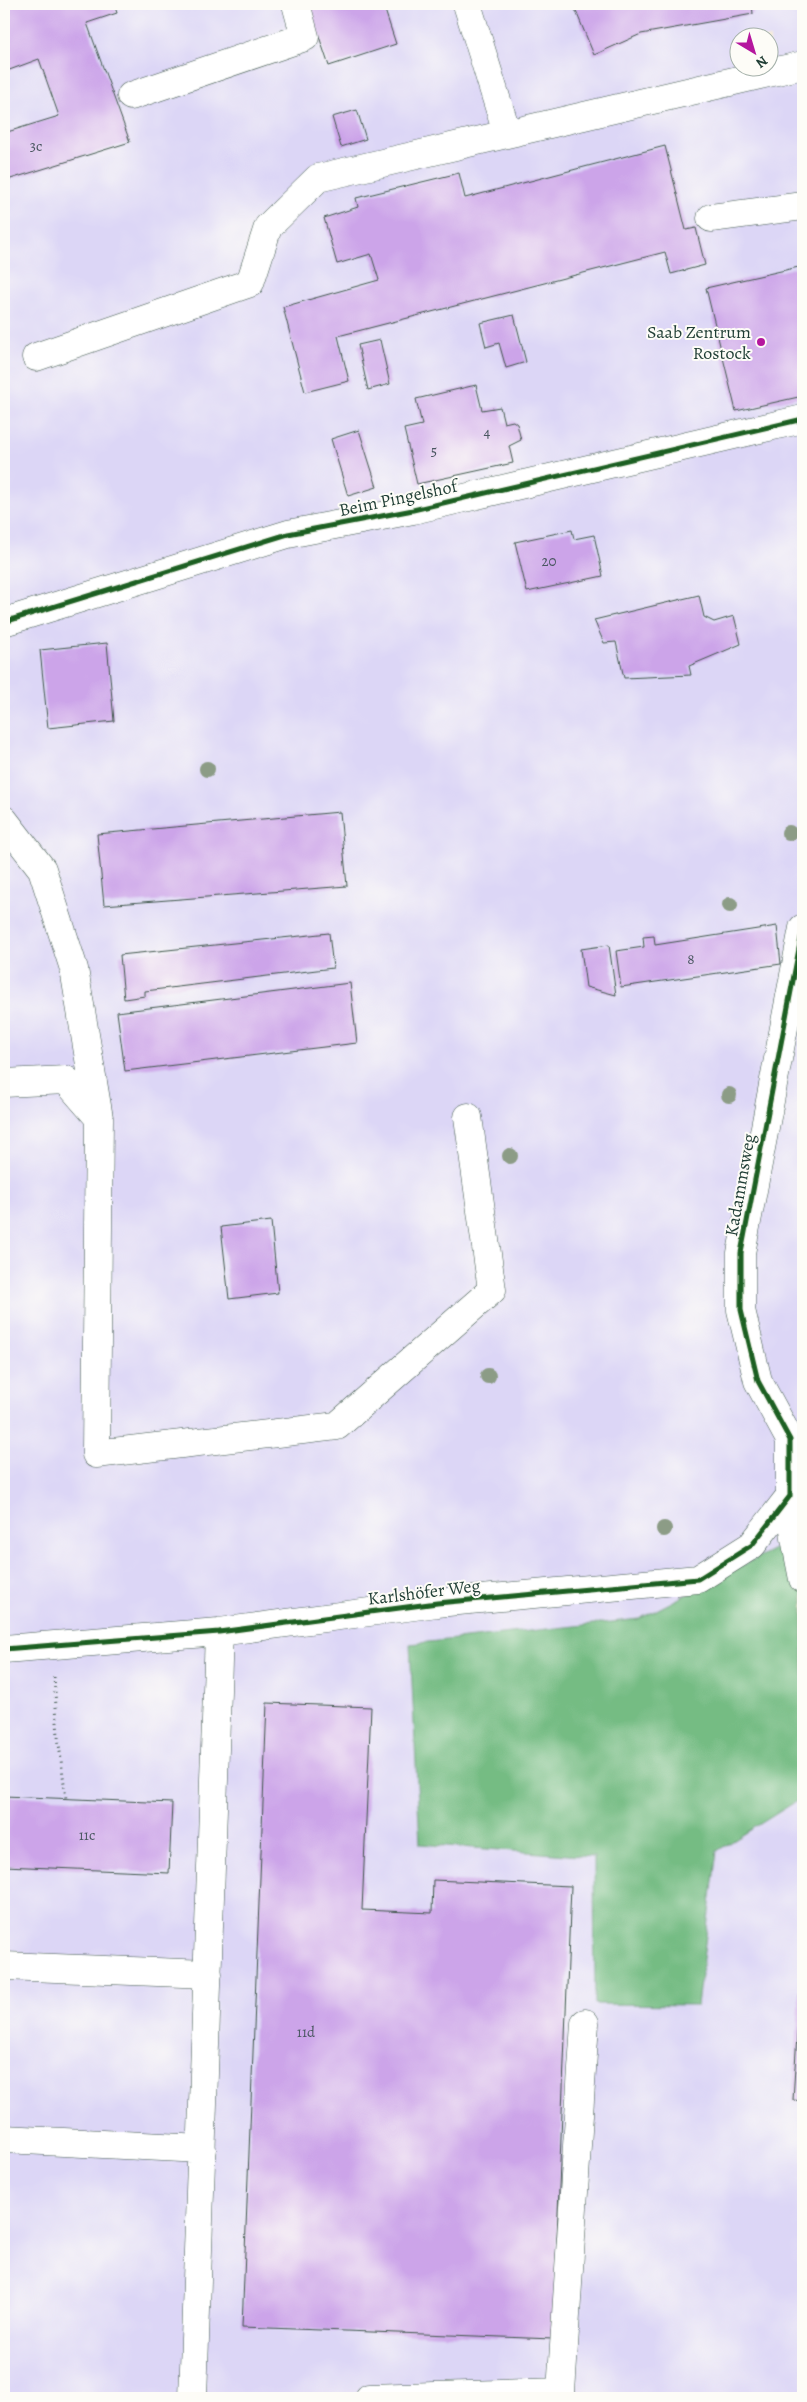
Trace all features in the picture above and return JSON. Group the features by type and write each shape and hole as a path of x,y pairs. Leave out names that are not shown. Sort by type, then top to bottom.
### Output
{"street":[{"path":"131,96 306,37 296,4"},
{"path":"467,4 507,133"},
{"path":"36,357 250,284 268,226 318,178 803,65"},
{"path":"711,218 803,206"},
{"name":"Beim Pingelshof","path":"4,622 288,534 413,510 803,419"},
{"path":"4,820 42,869 74,969 99,1118 96,1454 337,1426 492,1290 468,1117"},
{"name":"Kadammsweg","path":"796,1446 758,1381 741,1310 742,1253 803,928"},
{"path":"4,1083 66,1080 99,1118"},
{"path":"796,1446 790,1496 795,1538 803,1579"},
{"name":"Karlshöfer Weg","path":"4,1649 219,1632 437,1603 698,1578 752,1545 790,1496"},
{"path":"194,2398 219,1632"},
{"path":"4,1966 208,1974"},
{"path":"369,2398 561,2392 585,2023"},
{"path":"4,2139 202,2149"}],"path":[{"path":"52,1645 58,1736 66,1799"}],"shaded area":[{"path":"4,4 803,4 803,2398 4,2398"}],"green space":[{"path":"795,1538 803,1579 803,1797 717,1851 697,2005 595,2004 594,1857 420,1844 410,1644 639,1619"}],"building":[{"path":"4,4 114,4 117,13 87,23 130,142 4,181 4,133 59,116 39,59 4,72"},
{"path":"308,4 383,4 396,44 329,66"},
{"path":"573,4 752,4 753,14 641,34 594,55"},
{"path":"357,110 366,139 341,147 332,117"},
{"path":"665,146 686,230 696,228 705,265 671,274 665,252 338,336 349,381 305,392 283,307 379,280 371,254 337,264 324,218 358,207 356,198 459,173 465,198"},
{"name":"Saab Zentrum Rostock","path":"803,266 803,396 736,411 706,288"},
{"path":"514,315 526,362 506,368 499,343 486,347 480,323"},
{"path":"380,340 390,384 368,390 358,345"},
{"path":"476,385 482,410 500,407 504,423 513,421 517,424 521,440 509,446 513,463 417,484 404,429 422,425 416,399"},
{"path":"359,430 377,487 348,496 331,439"},
{"path":"572,530 574,539 594,535 603,576 527,592 515,542"},
{"path":"699,595 704,617 714,622 734,616 741,644 689,666 691,675 624,678 616,642 604,643 594,620"},
{"path":"107,643 114,721 48,728 40,650"},
{"path":"340,812 347,886 104,905 97,834"},
{"path":"777,926 781,964 621,987 616,951 644,947 643,937 654,936 655,945"},
{"path":"329,933 333,968 145,991 145,996 124,999 120,955"},
{"path":"609,945 616,995 586,987 581,949"},
{"path":"350,983 357,1043 125,1071 117,1012"},
{"path":"271,1221 278,1293 229,1299 221,1227"},
{"path":"267,1703 371,1707 362,1910 432,1913 433,1880 571,1886 553,2339 242,2327"},
{"path":"4,1796 172,1803 169,1873 4,1866"},
{"path":"803,1954 803,2101 793,2100"}],"cycle path":[{"path":"4,622 288,534 413,510 803,419"},
{"path":"4,1649 219,1632 437,1603 698,1579 752,1545 790,1496 790,1440 758,1381 741,1310 741,1253 803,928"}],"place":[{"name":"Saab Zentrum Rostock","path":"761,342"}]}
